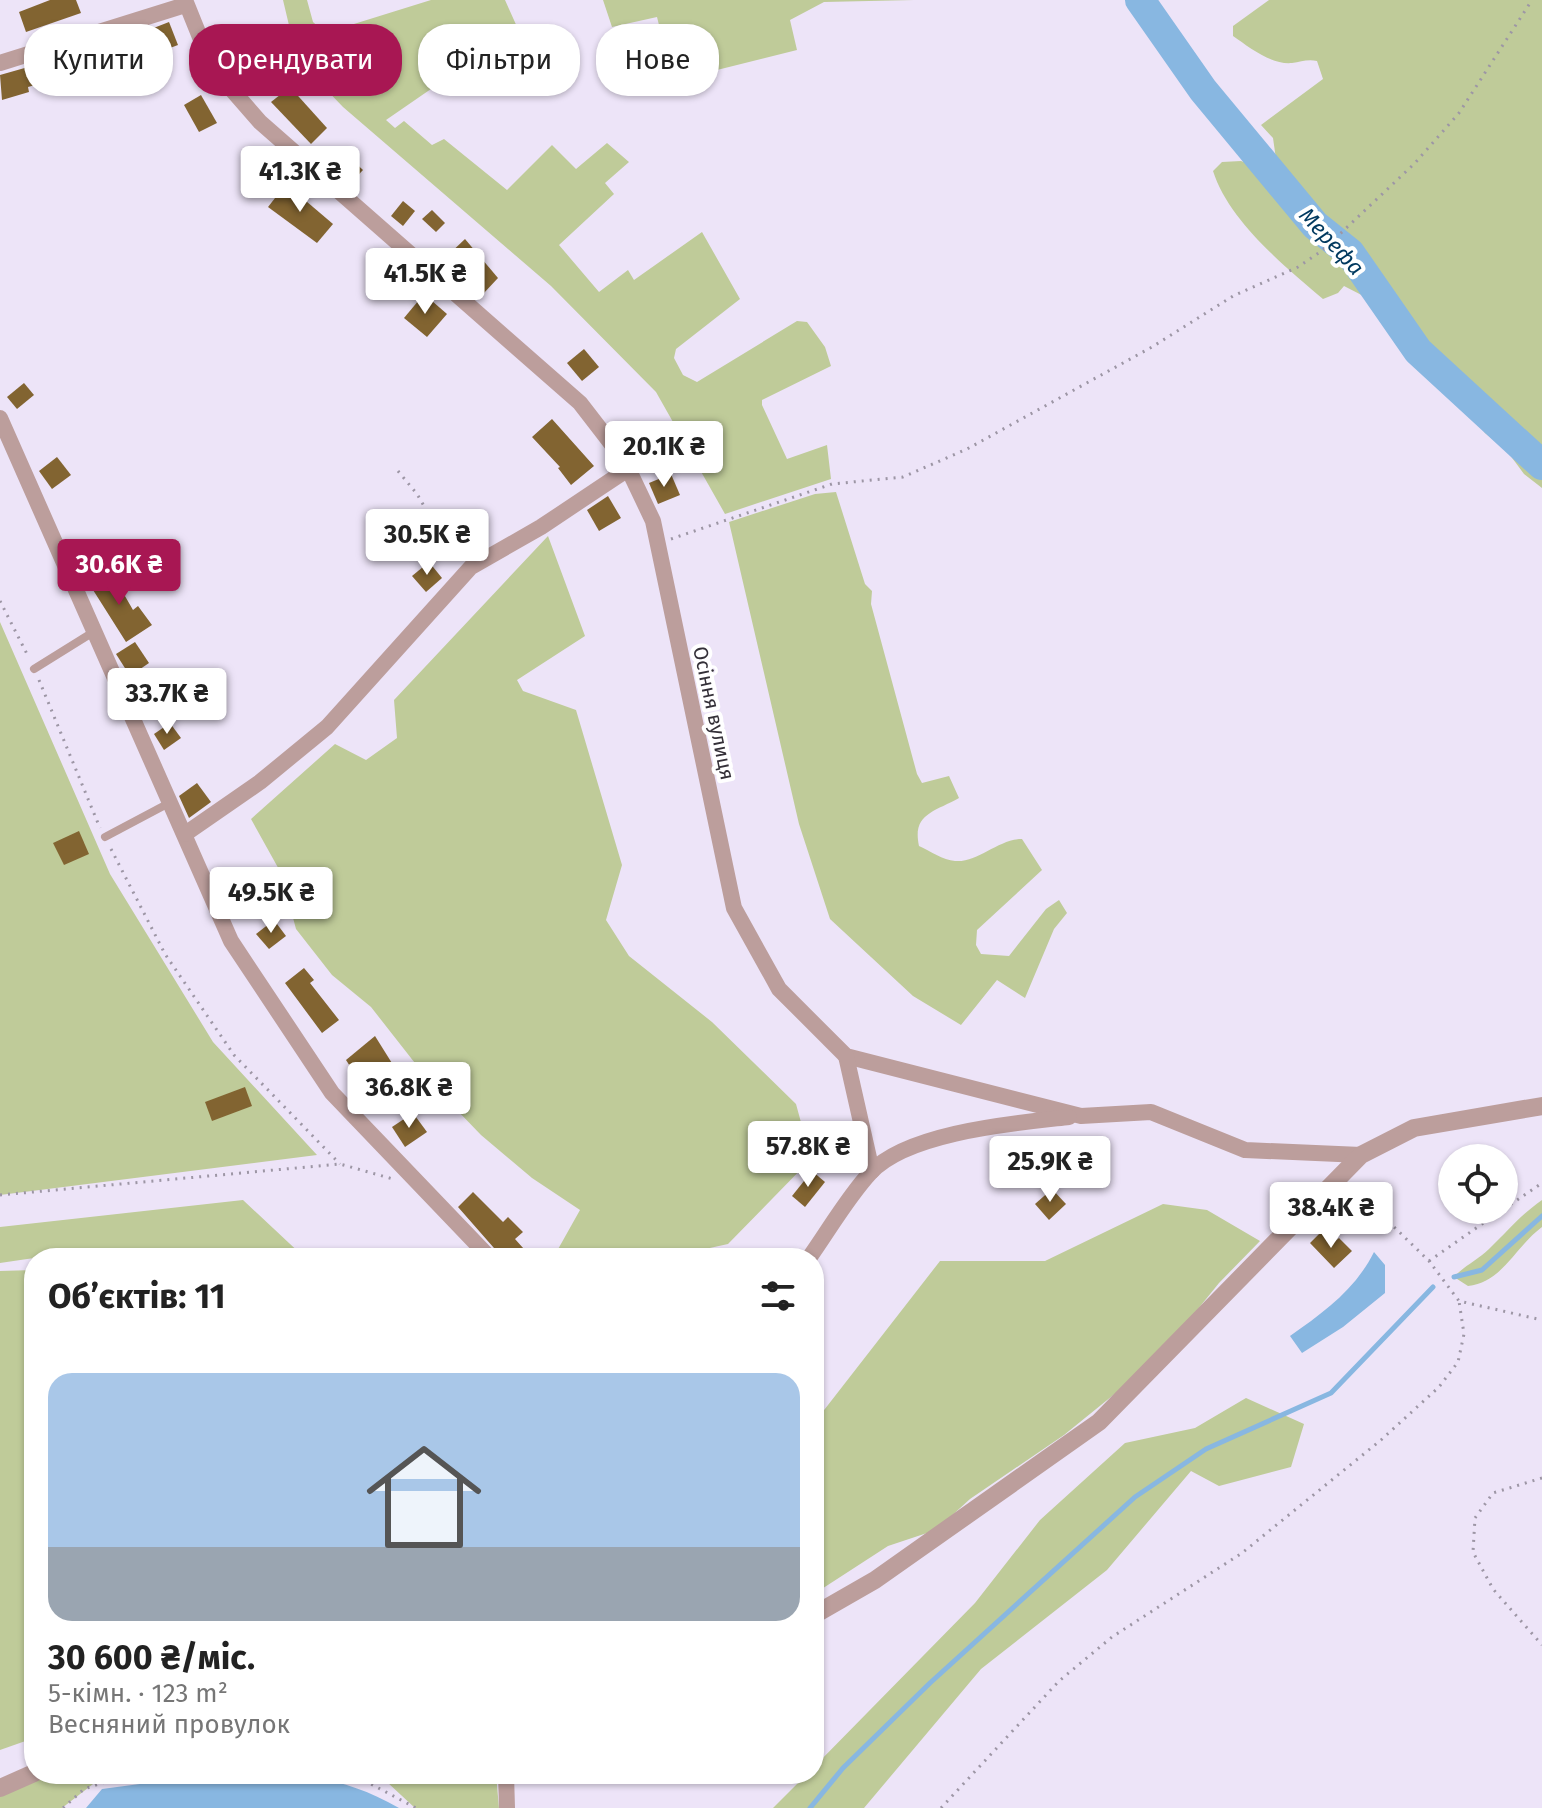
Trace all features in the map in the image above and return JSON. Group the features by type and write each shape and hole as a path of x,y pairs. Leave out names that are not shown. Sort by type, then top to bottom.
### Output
{"street":[{"path":"0,63 185,3"},
{"name":"Осіння вулиця","path":"185,3 212,67 260,122 580,403 628,469 653,521 734,908 779,989 846,1056"},
{"path":"0,418 231,941 332,1093 480,1248"},
{"path":"185,834 260,782 327,727 464,574 628,469"},
{"path":"872,1171 846,1056 1081,1116"},
{"path":"824,1609 875,1580 1099,1422 1343,1177 1361,1155 1414,1128 1542,1106"},
{"path":"816,1248 872,1171 918,1144 998,1125 1151,1112 1245,1150 1361,1155"},
{"path":"0,1788 24,1777"},
{"path":"506,1784 507,1808"}],"lane":[{"path":"34,669 95,631"},
{"path":"105,837 171,802"}],"path":[{"path":"658,543 832,484 903,477 942,460 1152,347 1233,296 1298,267 1323,250 1415,163 1459,113 1532,0"},
{"path":"398,471 417,494 464,574"},
{"path":"0,601 34,669 82,791 165,954 234,1055 340,1164"},
{"path":"0,1195 340,1164 394,1180"},
{"path":"941,1808 1059,1681 1112,1637 1242,1553 1381,1440 1439,1387 1458,1362 1464,1334 1459,1301 1429,1261 1343,1177"},
{"path":"1518,1200 1542,1183"},
{"path":"1429,1261 1483,1224"},
{"path":"1459,1301 1542,1320"},
{"path":"1542,1478 1493,1493 1475,1518 1473,1552 1493,1589 1542,1645"},
{"path":"63,1808 84,1789 99,1784"},
{"path":"371,1784 416,1808"}],"green space":[{"path":"283,0 307,0 315,24 289,24"},
{"path":"431,0 505,0 516,24 418,24 418,96 421,96 386,120 395,128 404,121 432,145 444,139 507,190 552,145 576,169 607,143 629,162 605,183 614,194 559,245 599,292 628,270 634,280 702,232 740,299 676,349 674,358 683,375 697,382 797,321 807,322 825,347 831,366 762,400 762,405 787,459 827,445 831,479 725,514 656,392 551,286 332,96 402,96 402,24 354,24"},
{"path":"603,0 914,0 824,2 790,20 797,50 719,70 719,24 659,24 657,17 611,24"},
{"path":"1269,0 1542,0 1542,488 1524,474 1507,451 1485,433 1452,387 1434,379 1377,303 1344,286 1338,293 1323,299 1259,241 1221,190 1213,171 1222,162 1241,161 1268,171 1277,166 1273,138 1261,125 1323,79 1317,61 1276,61 1233,36 1233,26"},
{"path":"836,492 865,584 872,591 871,604 917,774 922,783 949,776 959,798 922,820 919,846 946,859 963,861 1022,839 1042,870 977,930 976,945 981,954 1009,956 1046,909 1059,900 1067,913 1054,929 1025,998 997,980 961,1025 913,996 830,919 799,824 729,522 815,494"},
{"path":"548,536 585,636 517,680 523,691 576,710 622,865 606,920 629,956 712,1022 796,1104 811,1159 728,1244 710,1248 559,1248 580,1210 532,1178 481,1135 429,1081 371,1007 332,975 296,929 281,873 251,819 335,744 366,760 397,738 394,700"},
{"path":"0,622 110,874 213,1042 317,1155 0,1195"},
{"path":"243,1200 294,1248 24,1248 24,1259 0,1263 0,1227"},
{"path":"1542,1200 1542,1227 1500,1271 1491,1278 1468,1286 1454,1277 1485,1253 1514,1224 1518,1224 1520,1218"},
{"path":"1163,1204 1207,1210 1260,1241 1219,1283 1185,1325 1122,1388 1064,1435 970,1499 936,1530 888,1546 824,1588 824,1410 940,1261 1045,1261"},
{"path":"24,1270 24,1742 0,1750 0,1271"},
{"path":"1246,1398 1304,1424 1291,1467 1219,1486 1191,1471 1107,1570 981,1669 864,1808 773,1808 797,1784 824,1784 824,1757 975,1603 1040,1520 1125,1443 1195,1428"},
{"path":"26,1784 93,1784 62,1808 0,1808 0,1795"},
{"path":"389,1784 497,1784 499,1808 415,1808"}],"water":[{"path":"1374,1252 1385,1265 1385,1293 1343,1327 1302,1353 1290,1336 1348,1289"},
{"path":"140,1784 342,1784 399,1808 86,1808 102,1789"}],"building":[{"path":"50,0 76,0 81,13 49,24 24,26 19,12"},
{"path":"24,68 24,93 2,100 0,75"},
{"path":"202,96 217,123 199,132 184,105"},
{"path":"279,96 298,96 327,128 311,144 271,102"},
{"path":"351,159 363,170 350,184 337,173"},
{"path":"286,184 333,224 317,243 268,207"},
{"path":"403,201 415,211 403,226 391,216"},
{"path":"432,210 445,223 436,232 422,219"},
{"path":"465,239 498,278 483,294 445,258"},
{"path":"424,294 447,314 427,337 404,318"},
{"path":"584,349 599,367 582,381 567,363"},
{"path":"24,383 34,395 17,409 7,397"},
{"path":"552,419 594,466 571,485 560,467 532,437"},
{"path":"57,457 71,475 52,489 39,471"},
{"path":"671,474 680,495 658,504 649,483"},
{"path":"608,496 621,518 599,531 587,510"},
{"path":"429,562 442,578 426,592 412,576"},
{"path":"110,570 133,610 138,606 152,625 126,642 88,582"},
{"path":"135,642 149,663 130,676 116,654"},
{"path":"170,723 181,738 164,750 154,734"},
{"path":"197,783 211,802 189,818 179,796"},
{"path":"79,831 89,854 64,865 53,843"},
{"path":"242,870 258,890 240,905 224,885"},
{"path":"274,920 286,936 269,949 256,934"},
{"path":"304,968 314,980 310,983 339,1020 322,1033 285,983"},
{"path":"375,1036 395,1068 364,1088 346,1060"},
{"path":"245,1087 252,1106 212,1121 205,1102"},
{"path":"413,1113 427,1132 405,1147 392,1127"},
{"path":"812,1171 825,1182 805,1207 792,1196"},
{"path":"1052,1189 1066,1204 1049,1220 1035,1204"},
{"path":"473,1192 503,1222 508,1217 523,1232 515,1239 523,1248 494,1248 458,1207"},
{"path":"1321,1232 1332,1244 1339,1238 1352,1251 1334,1268 1310,1243"}],"waterway":[{"name":"Мерефа","path":"1140,0 1203,90 1315,225 1350,253 1418,351 1542,465"},
{"path":"1539,461 1542,455"},
{"path":"1454,1277 1482,1270 1542,1216"},
{"path":"810,1808 843,1768 930,1683 1135,1497 1206,1449 1331,1393 1433,1287"}]}
